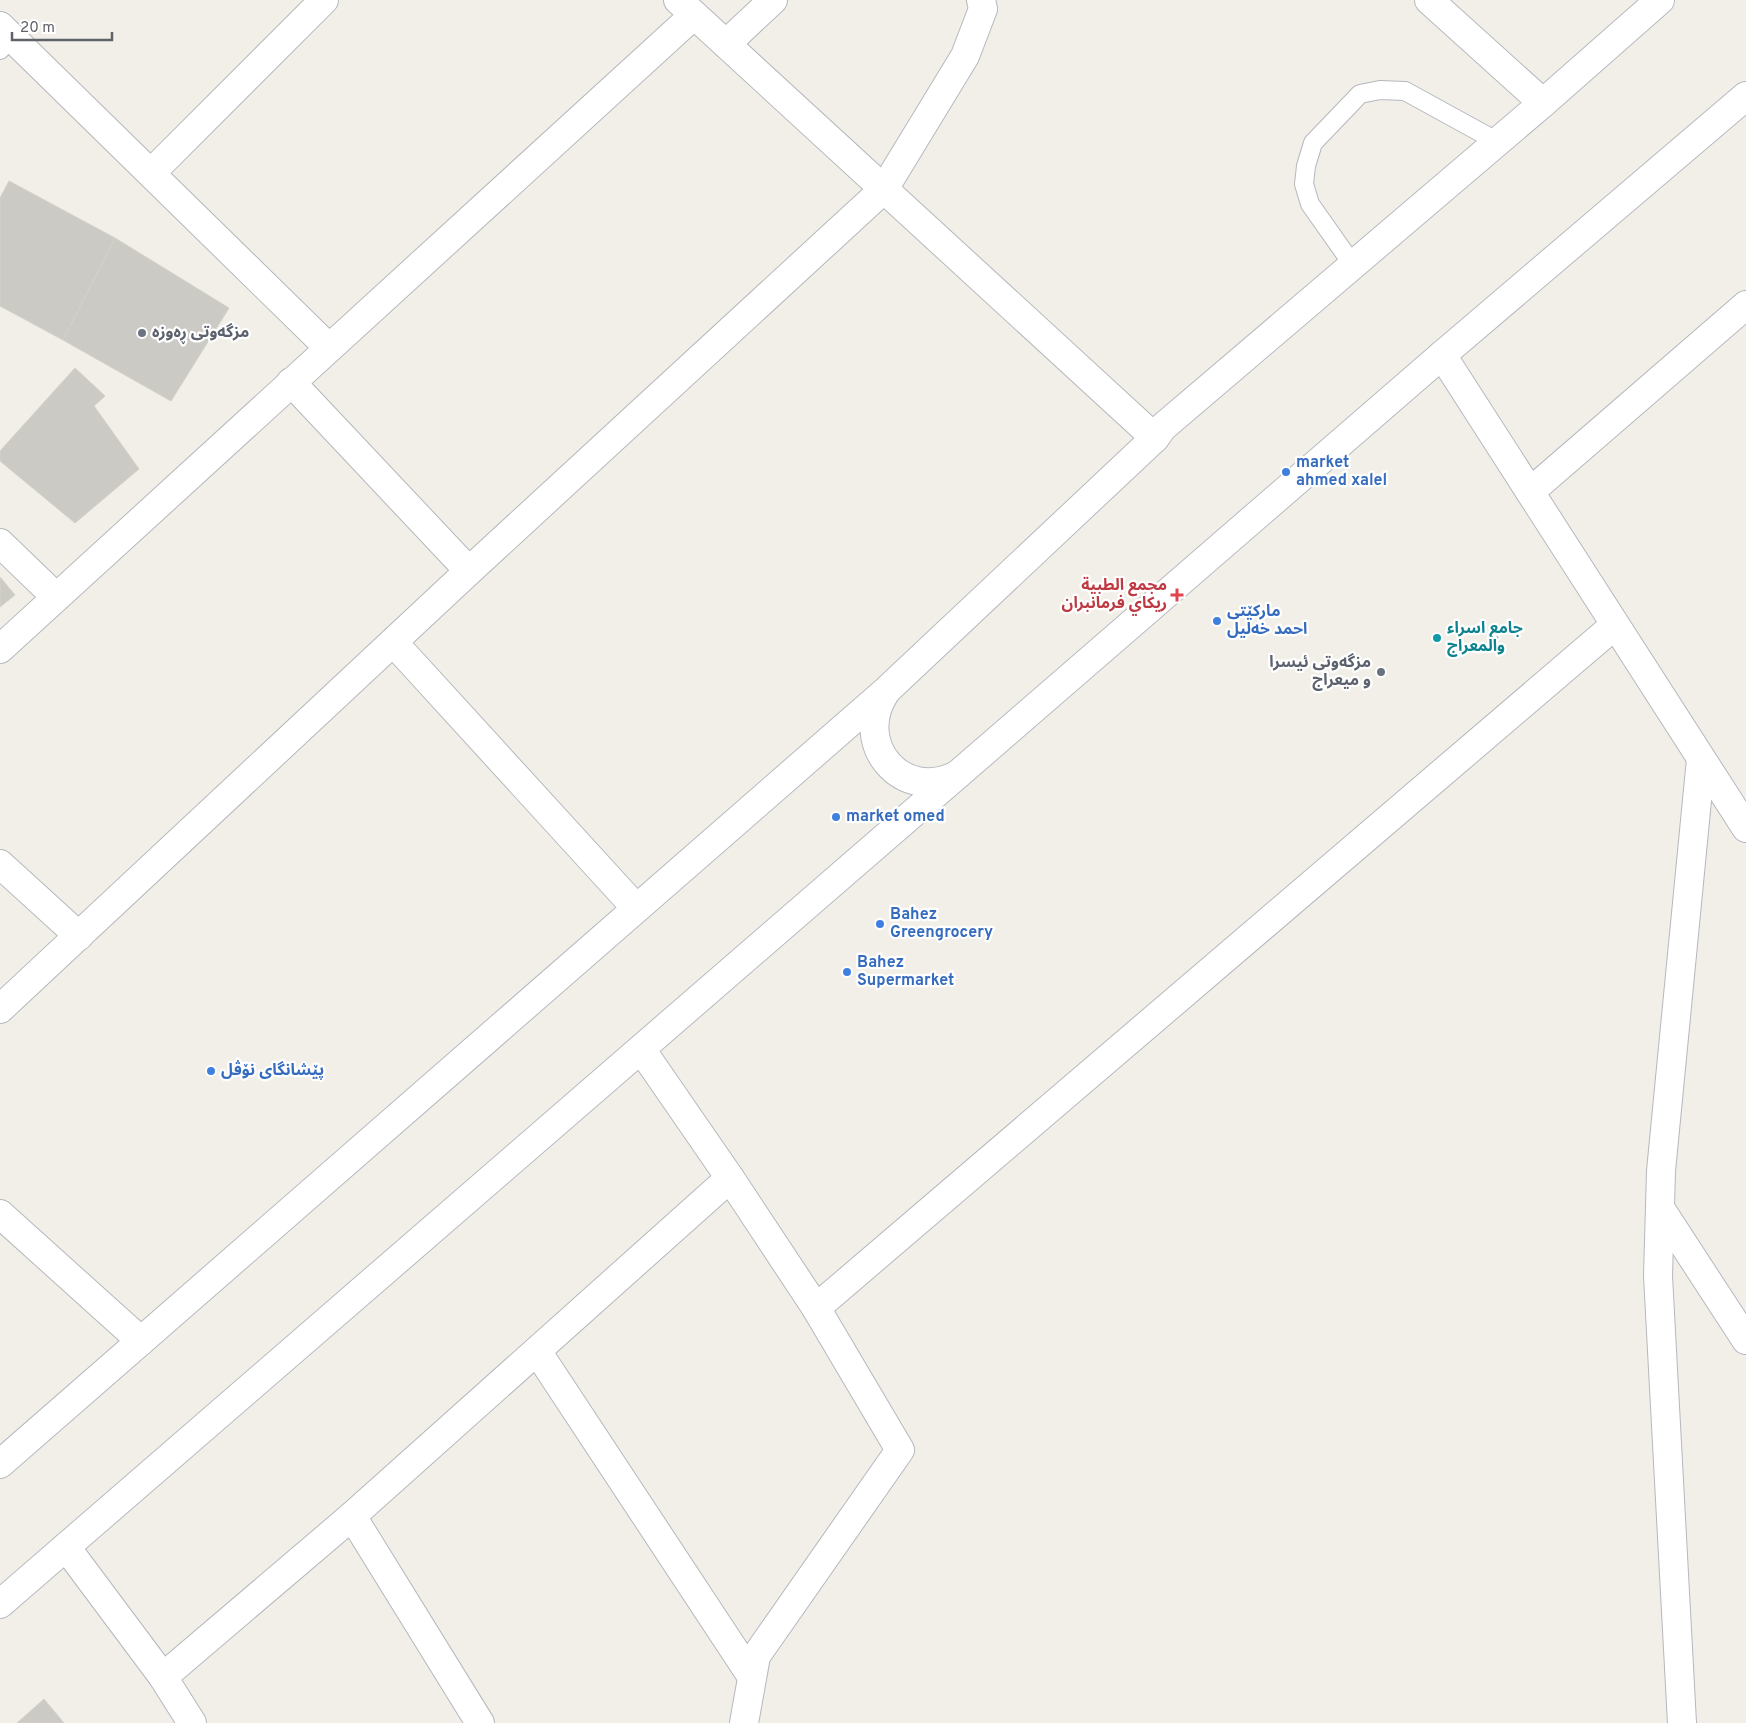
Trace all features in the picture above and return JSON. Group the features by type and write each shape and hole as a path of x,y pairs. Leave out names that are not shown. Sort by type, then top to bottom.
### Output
{"street":[{"path":"151,173 324,0"},
{"path":"726,44 773,0"},
{"path":"0,1009 469,571 884,189 965,56 983,9 981,0"},
{"path":"1429,0 1543,103"},
{"path":"0,1464 887,690 1155,438 1163,427 1498,142 1660,0"},
{"path":"0,649 329,348 686,7 1155,438"},
{"path":"4,38 151,173 329,348"},
{"path":"0,1604 1442,355 1746,96"},
{"path":"1530,492 1745,308"},
{"path":"1442,355 1746,828"},
{"path":"291,382 469,571"},
{"path":"0,544 56,597"},
{"path":"816,1308 1615,625"},
{"path":"393,642 636,908"},
{"path":"887,690 879,702 875,716 874,731 877,746 883,759 893,770 906,778 920,782 949,779 962,772"},
{"path":"1685,1718 1658,1276 1661,1171 1701,759"},
{"path":"0,864 80,936"},
{"path":"640,1049 730,1178 816,1308 900,1450 756,1656 744,1723"},
{"path":"163,1677 352,1516 730,1178"},
{"path":"1660,1208 1746,1340"},
{"path":"0,1214 140,1341"},
{"path":"537,1351 752,1677"},
{"path":"352,1516 480,1723"},
{"path":"66,1547 163,1677 192,1723"}],"lane":[{"path":"1354,265 1310,204 1304,184 1306,166 1314,143 1360,94 1380,90 1405,91 1498,142"}],"building":[{"path":"9,181 115,238 63,340 0,306 0,198"},
{"path":"115,238 229,308 171,401 63,340"},
{"path":"75,368 105,396 94,406 139,469 75,523 0,461 0,451"},
{"path":"0,577 15,595 0,607"},
{"path":"44,1699 64,1723 17,1723"}],"place":[{"name":"مزگەوتی ڕەوزە","path":"142,333"},
{"name":"market ahmed xalel","path":"1286,472"},
{"name":"مجمع الطبية ريكاي فرمانبران","path":"1177,595"},
{"name":"مارکێتی احمد خەلیل","path":"1217,621"},
{"name":"جامع اسراء والمعراج","path":"1437,638"},
{"name":"مزگەوتی ئیسرا و میعراج","path":"1381,672"},
{"name":"market omed","path":"836,817"},
{"name":"Bahez Greengrocery","path":"880,924"},
{"name":"Bahez Supermarket","path":"847,972"},
{"name":"پێشانگای نۆڤل","path":"211,1071"}]}
